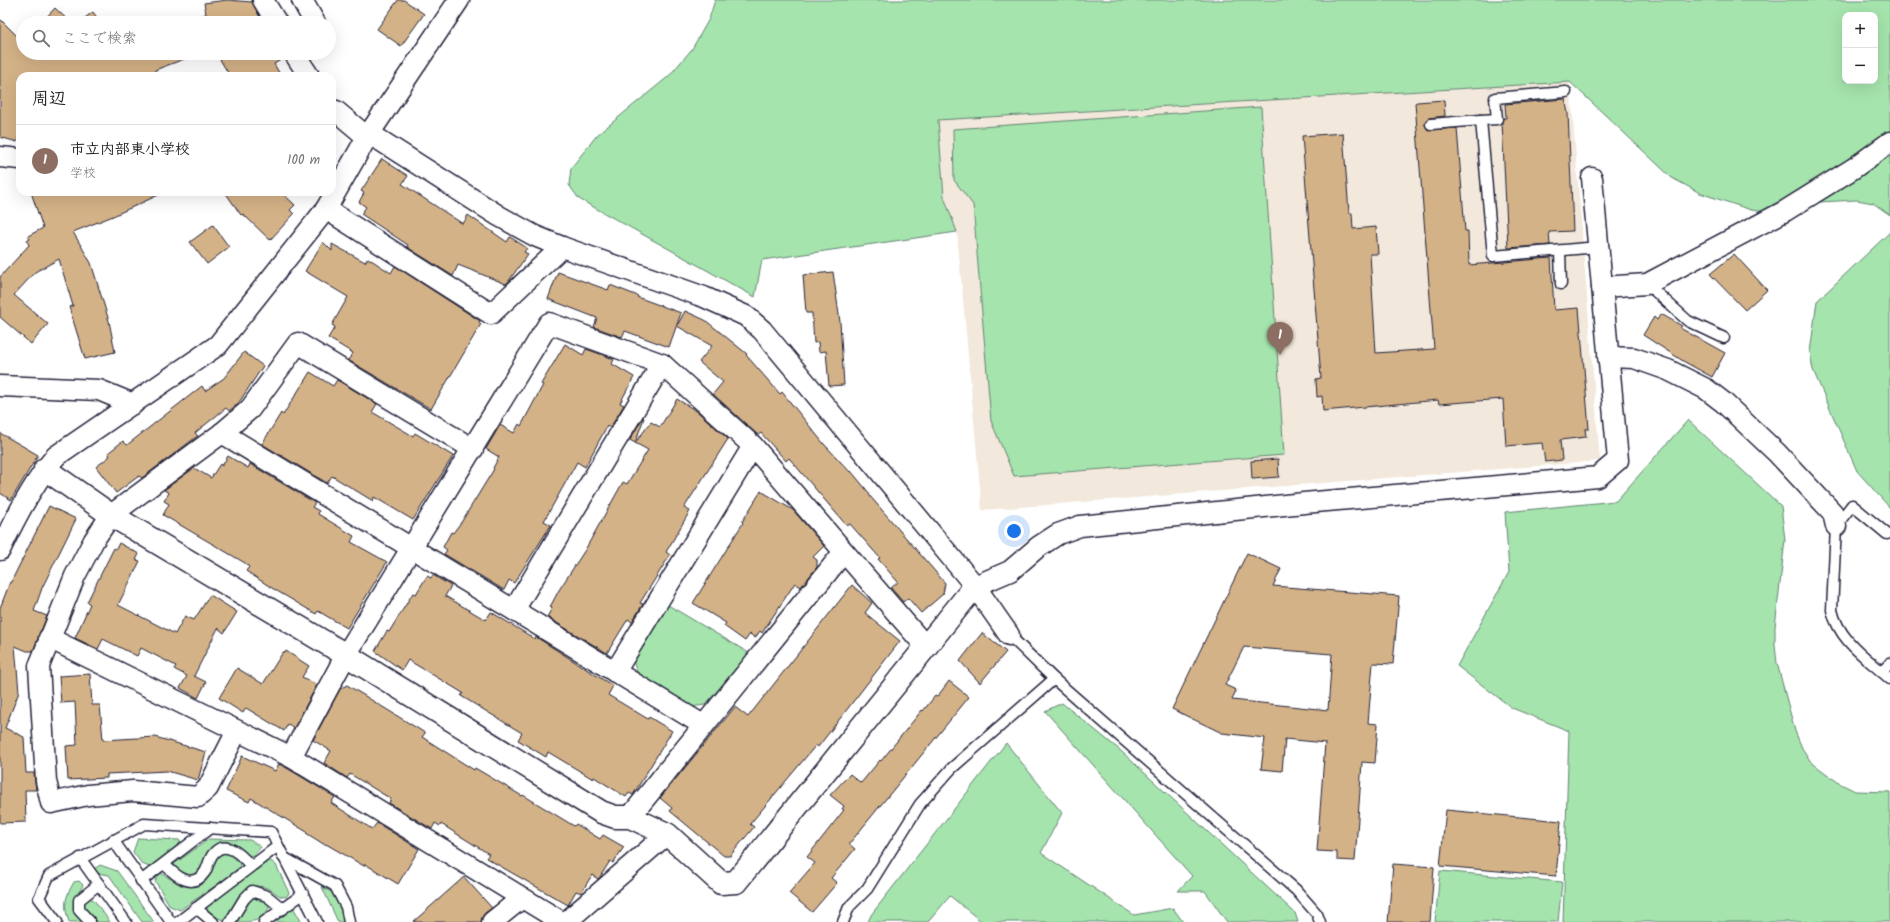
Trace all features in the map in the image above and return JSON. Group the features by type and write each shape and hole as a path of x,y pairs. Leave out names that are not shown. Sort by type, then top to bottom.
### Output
{"street":[{"path":"263,0 272,16"},
{"path":"302,0 311,16"},
{"path":"336,191 367,137 459,0"},
{"path":"299,60 306,72"},
{"path":"336,111 367,137 378,139 499,216 536,236 562,247 704,296 746,316 767,336 975,586 1009,635"},
{"path":"1602,287 1647,284 1785,211 1854,168 1890,142"},
{"path":"0,157 16,159"},
{"path":"45,469 112,515 346,655 601,812 615,816 630,817 667,834 721,883 736,882 975,586 1010,571 1038,547 1058,534 1080,526 1304,503 1598,477 1618,460 1592,178"},
{"path":"2,542 45,469 56,456 218,345 326,209 333,196"},
{"path":"326,209 491,314 562,247"},
{"path":"291,757 346,655 549,323 662,364 753,446 926,647"},
{"path":"237,731 208,788 198,797 133,791 88,795 51,803 46,781 39,666 75,576 94,540 112,515 222,433 250,409 298,342 473,449"},
{"path":"1608,357 1634,358 1668,370 1706,389 1723,402 1777,453 1833,513 1836,526"},
{"path":"514,610 662,364"},
{"path":"0,386 99,390 133,404"},
{"path":"222,433 703,726"},
{"path":"615,672 753,446"},
{"path":"630,817 844,553"},
{"path":"49,638 291,757 562,922"},
{"path":"566,922 667,834"},
{"path":"492,922 522,898"}],"lane":[{"path":"1431,124 1497,119 1495,98 1566,92"},
{"path":"1481,120 1493,256 1598,247"},
{"path":"1560,250 1561,284"},
{"path":"1647,284 1688,321 1724,338"},
{"path":"1887,534 1852,505 1836,526 1832,610 1835,622 1848,643 1890,679"},
{"path":"1009,635 1054,679 1296,890 1317,914 1320,922"},
{"path":"1882,672 1890,663"},
{"path":"843,922 849,907 867,889 920,804 952,768 1054,679"},
{"path":"57,922 39,898 49,876 112,840 144,824 271,832 303,894 314,921"},
{"path":"141,880 210,828"},
{"path":"112,840 171,922"},
{"path":"178,922 278,846"},
{"path":"164,864 174,874 185,880 194,880 205,872 213,854 223,848 232,849 241,855 251,866"},
{"path":"283,857 335,886 346,908 349,922"},
{"path":"80,858 126,922"},
{"path":"90,922 79,910 79,900 98,884"},
{"path":"230,922 244,898 252,891 267,896 283,909"},
{"path":"264,922 303,894"},
{"path":"196,908 213,922"}],"shaded area":[{"path":"1570,82 1600,461 982,510 957,232 944,197 937,120"}],"green space":[{"path":"715,0 1890,0 1890,215 1873,203 1857,200 1820,202 1785,214 1751,210 1700,193 1672,178 1570,82 938,120 944,197 957,232 762,260 755,297 579,199 569,185 571,168 597,135 669,76 692,49 709,19"},
{"path":"1261,107 1284,455 1014,476 991,421 973,205 954,180 953,129"},
{"path":"1890,232 1890,508 1857,471 1813,370 1810,352 1817,301"},
{"path":"1688,420 1781,506 1785,540 1775,627 1777,663 1795,731 1802,748 1811,762 1839,783 1855,791 1890,792 1890,922 1563,922 1569,731 1512,708 1457,666 1509,572 1505,512 1616,501"},
{"path":"668,605 749,653 705,705 691,707 638,675 633,661"},
{"path":"1062,703 1121,751 1295,913 1298,922 1227,922 1205,891 1178,891 1192,876 1045,711"},
{"path":"1006,743 1062,813 1041,853 1134,915 1173,908 1183,922 982,922 950,896 928,922 868,922 871,915"},
{"path":"138,838 179,840 182,844 149,867 142,864 133,852"},
{"path":"209,839 250,840 261,847 254,855 249,856 230,843 212,848 198,874 187,876 178,871 174,864"},
{"path":"221,852 229,853 235,856 239,861 240,869 180,910 170,906 155,881 159,872 181,885 190,885"},
{"path":"271,861 276,865 289,893 286,897 280,896 267,888 259,886 252,887 241,894 227,919 223,920 208,914 206,909 209,905 265,862"},
{"path":"100,865 117,871 154,922 142,922 109,875 96,873 94,869"},
{"path":"1440,871 1562,882 1558,922 1435,922"},
{"path":"79,881 83,885 76,897 74,905 77,912 87,922 69,922 66,910 66,901 74,882"},
{"path":"322,887 333,893 346,920 344,922 338,922"},
{"path":"258,896 266,899 270,904 268,910 262,918 248,922 236,922 250,898"},
{"path":"87,897 94,900 110,922 94,922 80,904"},
{"path":"293,907 301,921 300,922 271,922"}],"building":[{"path":"227,0 252,2 259,16 201,16 206,14 204,3"},
{"path":"398,0 404,0 424,14 401,46 377,29"},
{"path":"55,8 64,16 48,16"},
{"path":"93,12 96,16 88,16"},
{"path":"0,19 16,35 16,60 181,60 155,70 155,72 16,72 16,142 0,137"},
{"path":"220,60 281,60 274,64 279,72 228,72"},
{"path":"1565,99 1568,113 1573,231 1549,232 1550,245 1508,248 1502,122 1503,118 1506,118 1505,104"},
{"path":"1444,100 1445,116 1428,118 1425,125 1428,130 1457,128 1465,231 1468,231 1469,265 1551,258 1554,310 1579,308 1589,429 1585,429 1586,437 1560,440 1562,460 1545,462 1542,443 1506,446 1503,399 1439,404 1438,400 1323,411 1322,396 1317,397 1316,379 1321,378 1302,136 1343,133 1349,213 1352,213 1353,229 1376,227 1378,254 1370,254 1376,353 1434,349 1415,103"},
{"path":"382,159 408,176 402,184 463,224 468,215 507,242 510,237 527,248 524,252 528,254 508,282 506,284 458,265 453,276 407,247 408,245 361,214 366,207 359,202 364,193 361,191"},
{"path":"32,196 156,196 73,232 91,263 109,321 115,352 85,359 69,307 73,306 59,259 35,272 14,295 48,324 31,344 0,317 0,277 29,245 27,241 30,239 28,236 43,228"},
{"path":"228,196 285,196 295,205 290,210 294,214 270,240 243,214 241,215"},
{"path":"213,225 229,247 207,264 190,242"},
{"path":"323,242 332,251 332,244 365,262 368,258 391,273 395,266 480,321 479,323 481,324 431,409 348,360 353,353 328,338 335,327 332,325 348,297 305,271"},
{"path":"1734,254 1767,290 1745,310 1710,274"},
{"path":"558,272 608,290 610,285 638,296 637,297 681,313 669,347 625,331 622,337 594,327 597,318 548,299"},
{"path":"833,272 840,322 844,385 829,386 826,351 819,352 818,342 814,343 812,313 806,313 803,275"},
{"path":"685,311 705,320 747,354 746,355 780,394 782,392 824,444 850,472 851,471 870,494 869,495 945,583 943,594 921,613 908,598 903,602 891,588 898,582 878,559 880,558 850,524 847,526 789,458 786,461 761,433 758,435 713,394 723,382 699,362 712,346 677,326"},
{"path":"1661,314 1682,326 1680,328 1725,353 1712,377 1683,361 1643,335 1654,317 1657,320"},
{"path":"565,344 583,355 586,349 614,359 612,364 634,377 620,403 624,405 610,428 607,426 585,467 577,462 544,521 551,525 514,583 509,580 504,590 444,554 447,550 443,547 451,532 453,533 462,521 494,469 493,468 499,457 486,449 500,425 514,433 519,424 521,426 543,385 541,384"},
{"path":"244,352 263,366 238,404 229,411 226,408 195,433 198,436 142,478 139,476 116,493 96,467 110,456 108,453 123,441 127,445 202,386 205,391 224,378"},
{"path":"310,372 333,386 337,380 377,404 372,412 413,436 415,433 453,456 413,520 374,497 373,501 332,476 327,483 262,444 281,413 283,415"},
{"path":"677,399 698,412 728,439 684,508 690,511 666,552 670,555 640,603 643,604 632,622 628,619 607,653 547,617 552,608 550,607 559,590 585,550 623,482 627,484 648,450 635,443 651,422 660,427"},
{"path":"643,417 644,418 635,443 630,440"},
{"path":"0,433 38,455 11,500 0,493"},
{"path":"228,456 248,468 250,464 315,503 312,507 319,511 318,514 354,536 351,542 387,562 347,628 318,611 316,614 272,588 246,571 249,567 245,563 163,515 169,504 164,501 169,493 164,490 194,468 211,478 220,464 222,466"},
{"path":"1278,459 1279,477 1252,479 1251,461"},
{"path":"761,491 793,510 824,546 813,557 817,560 817,567 801,587 795,583 762,633 760,631 755,638 750,634 745,641 724,626 726,623 693,603 743,523 742,522"},
{"path":"49,506 76,519 42,588 34,611 47,616 33,651 27,651 15,646 19,692 5,728 24,737 26,773 34,773 36,790 25,790 26,822 0,823 0,608 10,582"},
{"path":"119,543 139,554 136,560 140,561 118,605 175,634 185,616 194,620 210,595 237,612 224,633 218,628 194,676 206,682 198,698 180,688 187,676 174,669 176,666 141,648 137,656 103,639 98,649 75,638 90,604 87,602 114,548 116,549"},
{"path":"1247,553 1281,569 1273,586 1399,596 1393,664 1373,663 1368,723 1378,724 1375,763 1362,762 1355,861 1337,860 1337,852 1317,851 1325,743 1285,739 1282,771 1261,769 1265,738 1222,733 1172,709","holes":["1244,647 1332,654 1328,710 1232,700 1236,690 1225,685"]},
{"path":"433,575 451,586 445,596 486,620 491,612 535,639 536,637 613,686 608,695 648,719 649,717 672,731 633,795 629,793 626,797 594,777 593,779 548,752 546,757 518,740 522,733 461,696 463,693 408,660 402,670 375,651 387,631 389,632 413,593 416,594 427,576 431,578"},
{"path":"852,585 872,603 865,613 900,641 818,747 816,745 750,824 754,827 730,856 724,856 670,811 672,808 660,798 735,707 748,717"},
{"path":"982,633 1006,652 980,683 960,661"},
{"path":"286,651 309,666 302,677 317,685 294,728 288,724 284,731 246,708 243,713 219,698 237,668 263,684 283,652 285,653"},
{"path":"90,674 92,705 100,705 103,740 155,737 206,752 198,780 167,771 107,774 107,778 68,780 66,746 77,745 75,702 61,703 59,676"},
{"path":"949,681 969,697 849,844 855,849 831,878 837,883 812,912 789,893 815,863 807,857 844,810 842,809 844,806 830,795 850,774 861,783 880,760 881,761 922,710 923,711 935,696 937,697"},
{"path":"347,685 425,733 422,737 474,770 475,768 574,826 576,824 600,839 603,835 624,847 613,863 610,861 598,879 592,875 581,893 576,891 568,905 486,858 489,854 441,824 440,826 435,823 432,829 389,803 391,799 350,774 347,778 324,763 331,751 313,740 340,689"},
{"path":"242,756 275,771 279,764 285,767 335,797 331,803 372,829 377,823 419,849 398,884 365,864 364,866 326,844 325,845 306,833 307,832 251,798 249,802 226,791"},
{"path":"1446,810 1561,821 1556,876 1440,866"},
{"path":"1393,864 1434,867 1430,922 1388,922"},
{"path":"464,877 492,908 485,913 481,922 413,922"}],"place":[{"name":"市立内部東小学校","path":"1280,355"}]}
